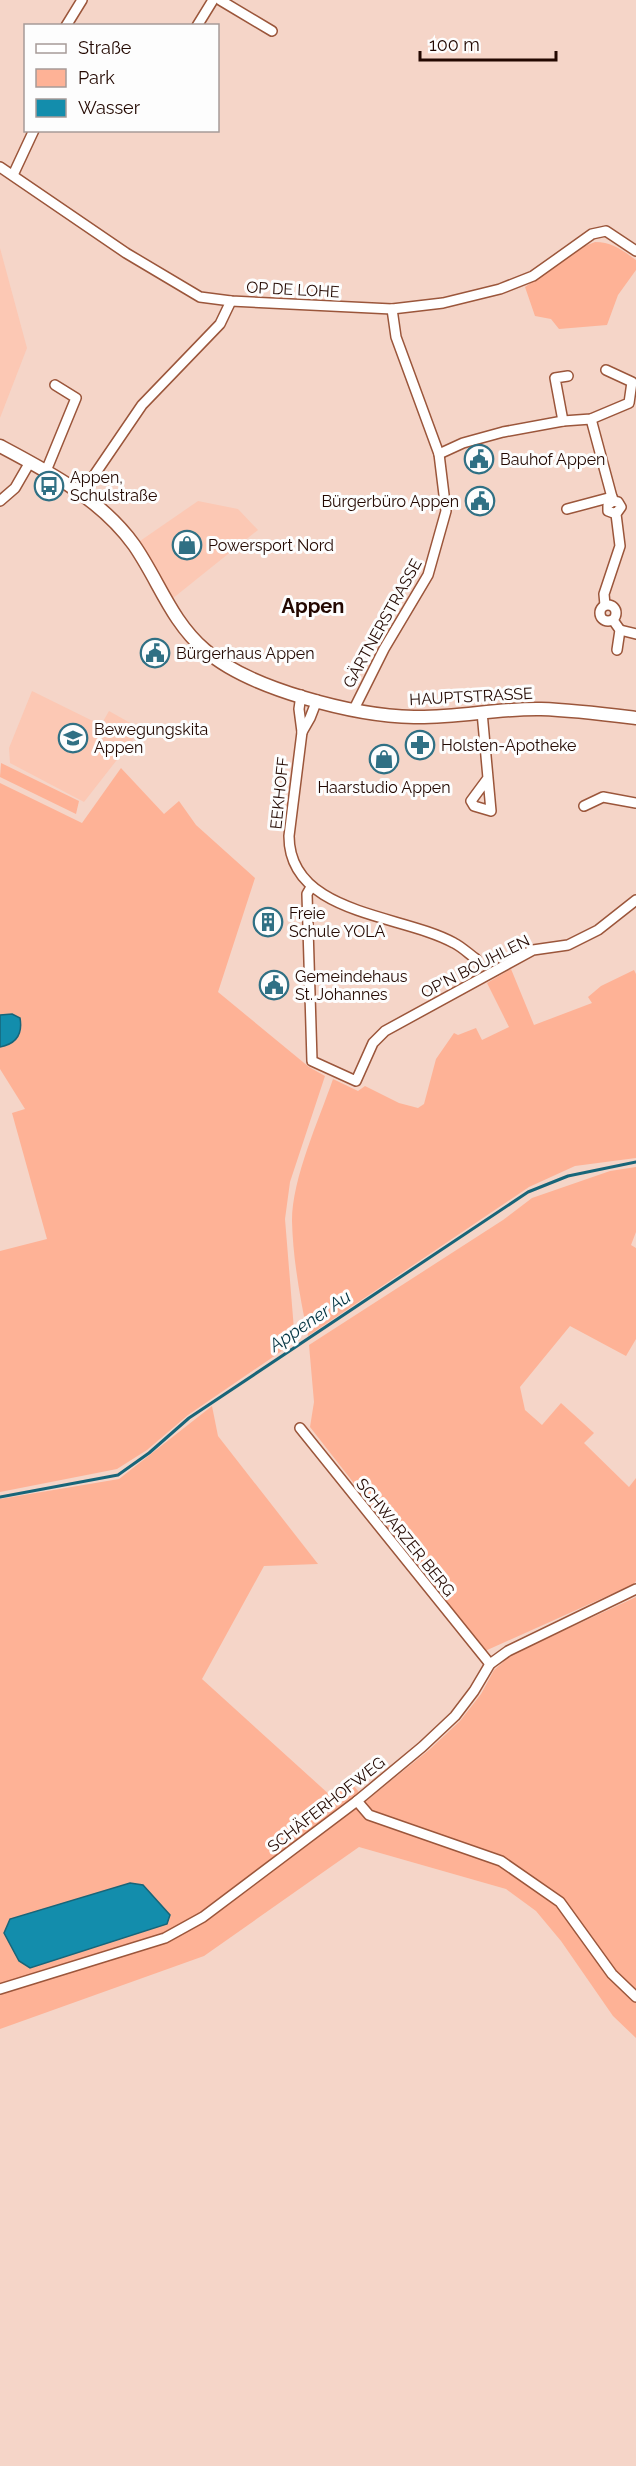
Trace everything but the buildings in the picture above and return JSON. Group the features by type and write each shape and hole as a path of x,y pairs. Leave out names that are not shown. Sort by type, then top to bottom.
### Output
{"main road":[{"name":"HAUPTSTRASSE","path":"0,446 82,494 110,517 132,543 182,627 218,661 245,675 317,700 354,709 414,717 559,710 636,718"}],"street":[{"path":"67,24 82,0"},
{"path":"198,24 213,0"},
{"path":"220,0 272,31"},
{"path":"13,175 33,132"},
{"name":"OP DE LOHE","path":"0,168 126,252 200,297 231,301 392,309 443,303 500,289 533,276 592,234 606,231 636,251"},
{"path":"82,494 142,405 220,324 231,301"},
{"name":"GÄRTNERSTRASSE","path":"354,709 384,649 423,585 434,560 446,511 439,454 396,336 392,309"},
{"path":"439,454 463,443 503,432 563,421 591,419 629,403 632,382 606,370"},
{"path":"563,421 555,378 568,376"},
{"path":"46,471 76,398 55,385"},
{"path":"591,419 612,499"},
{"path":"0,501 15,488 30,462"},
{"path":"567,509 612,499 621,507 616,514 620,546 604,594 605,605 600,610 600,616 607,622 613,620 620,630 636,634"},
{"path":"617,650 620,630"},
{"name":"EEKHOFF","path":"301,695 299,709 302,732 289,844 299,873 311,887 330,899 453,942 476,959"},
{"name":"EEKHOFF","path":"302,732 309,722 317,700"},
{"path":"482,712 488,778"},
{"path":"584,806 603,797 636,803"},
{"name":"OP'N BOUHLEN","path":"311,887 307,894 312,1061 356,1081 373,1043 385,1031 532,950 568,945 598,930 636,900"},
{"name":"SCHWARZER BERG","path":"300,1428 490,1664"},
{"name":"SCHÄFERHOFWEG","path":"0,1989 165,1938 203,1917 357,1801 422,1748 455,1716 474,1691 490,1664 508,1651 636,1589"},
{"path":"357,1801 369,1815 501,1862 560,1902 612,1974 636,1997"}],"shaded area":[{"path":"0,248 27,348 0,418"},
{"path":"198,501 238,509 258,530 172,599 140,541"},
{"name":"Bewegungskita Appen","path":"32,691 101,725 109,711 141,729 84,802 10,763 9,748"}],"green space":[{"path":"595,242 612,245 636,260 636,270 618,295 607,325 559,329 551,319 535,316 525,287 585,246"},
{"path":"1,763 79,801 76,814 0,777"},
{"path":"121,768 164,814 179,801 196,825 255,878 218,992 309,1067 325,1076 290,1182 285,1219 295,1342 188,1415 147,1450 117,1469 0,1492 0,1251 47,1239 12,1113 25,1109 0,1069 0,1047 9,1045 12,1014 0,1015 0,783 82,823"},
{"path":"511,969 534,1025 592,1003 588,997 601,986 634,970 636,974 636,1158 575,1166 529,1187 308,1336 295,1264 293,1204 301,1168 333,1079 358,1091 365,1086 399,1103 418,1108 424,1104 436,1059 454,1033 458,1035 476,1028 482,1040 509,1027 487,983"},
{"path":"636,1167 636,1232 631,1245 636,1248 636,1339 626,1356 570,1326 520,1387 525,1410 542,1425 561,1403 594,1433 584,1443 629,1487 636,1478 636,1581 634,1584 485,1651 310,1427 314,1402 309,1345 503,1220 532,1198 610,1171"},
{"path":"212,1406 218,1436 318,1564 264,1566 202,1679 331,1796 350,1781 366,1801 429,1750 460,1721 481,1694 494,1670 511,1655 636,1597 636,2038 613,2016 561,1941 536,1911 506,1889 359,1847 204,1956 0,2029 0,1499 119,1479"}],"water":[{"path":"12,1014 20,1018 19,1034 10,1044 0,1047 0,1015"},
{"path":"130,1883 143,1885 170,1915 167,1924 30,1968 19,1961 4,1933 10,1919"}],"waterway":[{"name":"Appener Au","path":"0,1497 118,1475 149,1453 189,1418 528,1192 568,1176 636,1162"}],"place":[{"name":"Bauhof Appen","path":"479,459"},
{"name":"Appen, Schulstraße","path":"49,486"},
{"name":"Bürgerbüro Appen","path":"480,501"},
{"name":"Powersport Nord","path":"187,545"},
{"name":"Bürgerhaus Appen","path":"155,653"},
{"name":"Bewegungskita Appen","path":"73,738"},
{"name":"Holsten-Apotheke","path":"420,745"},
{"name":"Haarstudio Appen","path":"384,759"},
{"name":"Freie Schule YOLA","path":"268,922"},
{"name":"Gemeindehaus St. Johannes","path":"274,985"}],"district":[{"name":"Appen","path":"313,606"}]}
